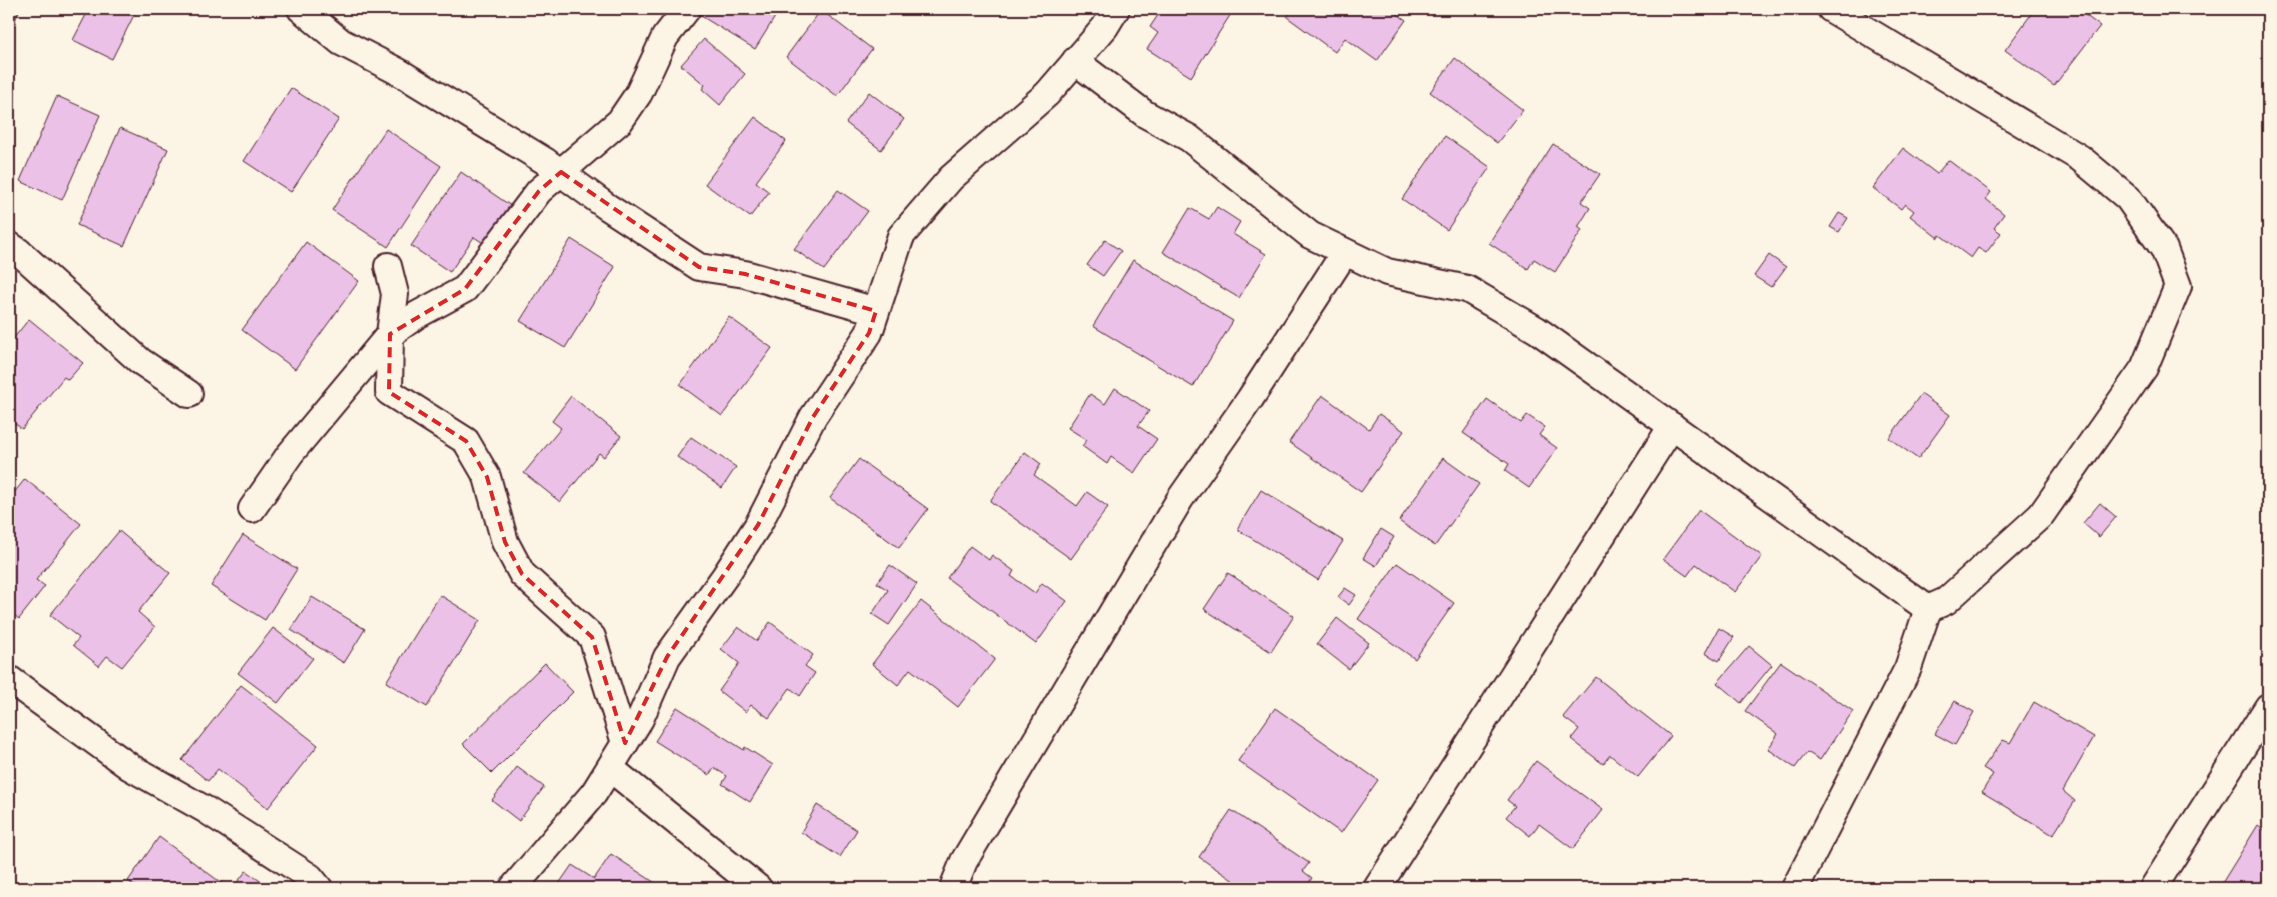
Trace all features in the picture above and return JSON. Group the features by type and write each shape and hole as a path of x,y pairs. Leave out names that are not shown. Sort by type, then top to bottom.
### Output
{"street":[{"path":"301,9 342,42 399,72 561,172 606,206 699,267 745,274 876,312"},
{"path":"252,509 290,454 390,334 417,315 465,289 539,191 620,121 640,93 664,37 687,9"},
{"path":"513,888 594,793 640,719 667,657 725,576 758,525 813,417 869,333 901,236 951,178 1047,94 1105,27 1116,9"},
{"path":"1795,888 1908,668 1928,609 1946,601 2041,515 2144,368 2178,286 2164,249 2128,198 2080,158 1831,9"},
{"path":"1075,61 1144,114 1189,138 1310,235 1387,272 1467,289 1537,330 1928,609"},
{"path":"9,245 140,361 189,394"},
{"path":"953,888 964,861 1180,498 1250,399 1345,252"},
{"path":"388,266 395,294 390,334 389,392 466,441 487,477 505,542 522,574 592,637 625,743"},
{"path":"1377,888 1672,426"},
{"path":"9,679 130,768 214,815 310,877 319,888"},
{"path":"2153,888 2268,707"},
{"path":"610,768 758,888"}],"highlighted area":[{"path":"561,172 699,267 745,274 876,311 869,333 813,417 758,525 667,657 625,743 592,637 522,574 505,542 487,477 466,441 389,392 390,334 465,289 539,191"}],"building":[{"path":"9,9 20,9 11,29 9,28"},
{"path":"89,9 137,9 112,59 73,40"},
{"path":"705,9 780,9 755,49 701,16"},
{"path":"1162,9 1234,9 1191,77 1147,49 1158,33 1150,27"},
{"path":"1293,9 1390,9 1406,20 1377,61 1345,38 1335,52 1287,17"},
{"path":"2035,9 2077,9 2100,26 2054,86 2005,50"},
{"path":"821,10 872,49 837,96 786,57"},
{"path":"704,39 745,74 720,105 702,89 705,85 681,65"},
{"path":"1455,58 1523,110 1497,143 1430,92"},
{"path":"291,88 339,119 291,192 244,161"},
{"path":"869,92 904,119 881,150 846,123"},
{"path":"57,96 100,115 62,200 20,181"},
{"path":"755,117 786,141 756,182 769,192 750,217 705,184"},
{"path":"120,128 168,149 124,246 77,225"},
{"path":"386,129 441,166 388,247 332,210"},
{"path":"1445,136 1490,167 1447,230 1402,199"},
{"path":"1553,144 1600,174 1581,202 1590,208 1578,227 1582,230 1555,272 1534,259 1528,269 1489,243"},
{"path":"1903,148 1937,174 1948,160 1991,192 1986,199 2004,214 1994,228 2001,233 1986,253 1978,248 1971,258 1940,235 1938,238 1910,216 1914,211 1905,204 1901,209 1873,188"},
{"path":"461,172 514,208 488,246 474,237 450,272 411,246"},
{"path":"838,190 868,211 824,270 794,249"},
{"path":"1217,207 1240,222 1233,234 1266,254 1239,298 1163,252 1190,208 1209,219"},
{"path":"1839,213 1848,218 1839,232 1830,227"},
{"path":"571,239 615,267 565,348 520,321"},
{"path":"1105,240 1121,251 1103,276 1087,265"},
{"path":"306,242 359,281 295,369 242,330"},
{"path":"1769,255 1786,267 1771,287 1754,276"},
{"path":"1133,260 1233,321 1193,387 1093,326"},
{"path":"729,317 772,348 722,416 680,385"},
{"path":"29,319 83,363 68,380 64,377 22,429 9,419 9,372 11,369 9,367 9,344"},
{"path":"1115,388 1149,411 1138,426 1157,439 1134,473 1111,457 1107,464 1082,446 1087,440 1068,428 1090,394 1105,404"},
{"path":"1921,394 1950,415 1918,459 1889,438"},
{"path":"1322,395 1369,429 1379,414 1404,431 1361,492 1289,442"},
{"path":"571,396 621,436 604,457 599,453 560,502 524,473 561,428 552,421"},
{"path":"1487,399 1521,423 1527,415 1545,427 1539,435 1557,448 1529,488 1505,471 1509,464 1463,433"},
{"path":"691,437 736,467 722,488 677,457"},
{"path":"1025,452 1041,464 1034,475 1077,506 1087,492 1108,507 1071,559 990,501"},
{"path":"1443,458 1479,484 1435,546 1399,521"},
{"path":"859,459 928,509 899,548 830,498"},
{"path":"25,479 81,524 36,580 45,586 19,619 9,611 9,499"},
{"path":"1261,490 1343,541 1318,580 1237,529"},
{"path":"2100,503 2116,517 2099,537 2083,523"},
{"path":"1699,510 1762,556 1735,592 1696,564 1687,576 1663,559"},
{"path":"1381,529 1394,537 1376,566 1363,558"},
{"path":"119,531 170,573 138,612 155,627 122,667 107,656 99,666 73,645 79,638 50,615"},
{"path":"243,535 297,569 265,620 211,586"},
{"path":"970,546 989,560 992,555 1014,571 1011,576 1035,593 1042,583 1067,601 1036,644 947,578"},
{"path":"1397,563 1454,603 1415,659 1358,619"},
{"path":"890,565 917,584 889,625 872,614 888,590 877,583"},
{"path":"1228,573 1294,616 1271,652 1204,609"},
{"path":"1345,588 1356,595 1349,605 1338,597"},
{"path":"440,595 480,620 427,707 386,682"},
{"path":"312,597 365,629 344,663 291,630"},
{"path":"921,601 995,659 958,707 910,669 898,685 872,664"},
{"path":"1337,618 1369,643 1349,669 1317,644"},
{"path":"770,622 813,655 805,666 815,673 800,696 790,688 769,718 751,705 746,712 719,691 739,663 721,649 738,627 757,641"},
{"path":"273,628 313,658 278,703 238,673"},
{"path":"1719,628 1734,637 1719,661 1705,653"},
{"path":"1749,646 1772,665 1741,703 1717,683"},
{"path":"1781,662 1853,711 1820,760 1807,752 1795,768 1768,749 1778,734 1745,711"},
{"path":"545,663 573,692 492,773 463,744"},
{"path":"1596,677 1671,736 1638,777 1610,755 1603,764 1571,739 1579,729 1563,717"},
{"path":"241,685 318,745 268,808 218,769 208,781 182,760"},
{"path":"1955,701 1974,712 1955,745 1935,734"},
{"path":"2034,702 2094,737 2063,791 2075,801 2053,835 1982,792 1993,774 1983,768 2003,740 2010,743"},
{"path":"677,707 744,750 745,747 773,765 750,802 722,784 727,776 714,768 709,775 655,741"},
{"path":"1275,708 1378,780 1341,833 1238,761"},
{"path":"1536,761 1603,810 1573,849 1539,824 1530,836 1506,817 1515,806 1507,800"},
{"path":"517,767 544,787 519,821 492,800"},
{"path":"817,805 857,830 840,857 801,832"},
{"path":"1231,810 1309,863 1303,871 1312,878 1305,888 1293,886 1291,888 1244,888 1199,857"},
{"path":"2258,825 2268,833 2268,884 2262,880 2257,888 2219,888"},
{"path":"159,837 227,887 138,888 128,881"},
{"path":"611,854 663,888 556,888 572,865 594,879"},
{"path":"246,871 270,888 233,888"}]}
